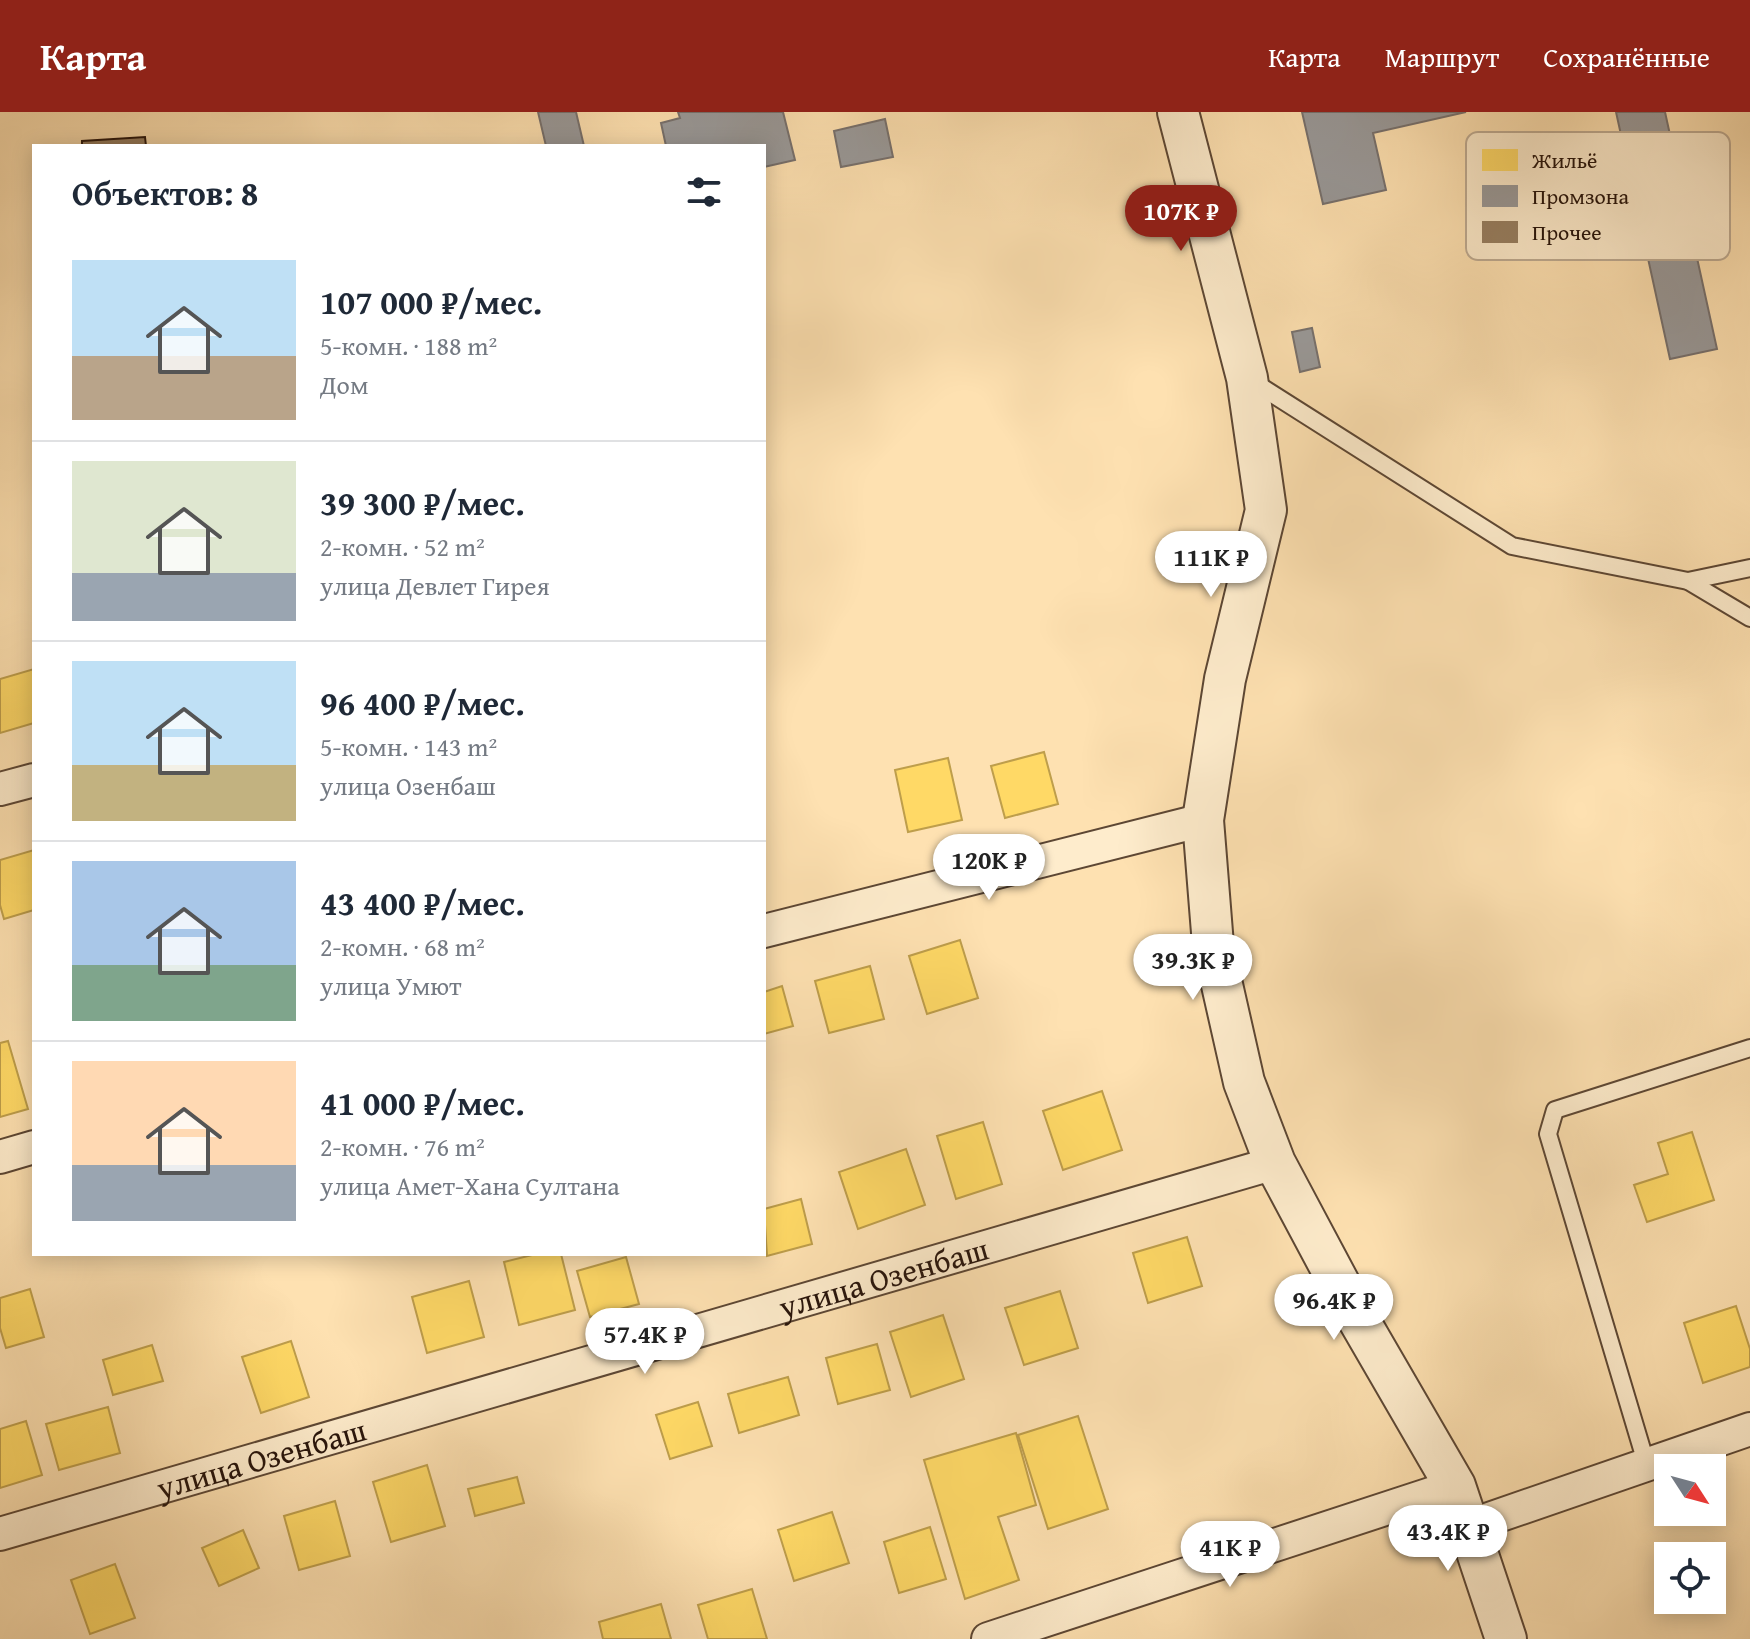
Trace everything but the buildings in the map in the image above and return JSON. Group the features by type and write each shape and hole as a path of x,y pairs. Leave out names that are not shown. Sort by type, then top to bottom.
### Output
{"street":[{"path":"1178,112 1247,378 1266,510 1225,679 1203,820 1213,945 1244,1082 1275,1163 1357,1317 1455,1486 1466,1527 1506,1639"},
{"path":"0,789 32,781"},
{"path":"766,930 1203,820"},
{"path":"0,1157 32,1148"},
{"name":"улица Озенбаш","path":"0,1534 1275,1163"},
{"path":"1466,1527 1750,1429"},
{"path":"988,1639 1455,1486"}],"lane":[{"path":"1247,378 1512,546 1688,581 1750,618"},
{"path":"1688,581 1750,568"},
{"path":"1647,1466 1548,1134 1555,1110 1750,1048"}]}
